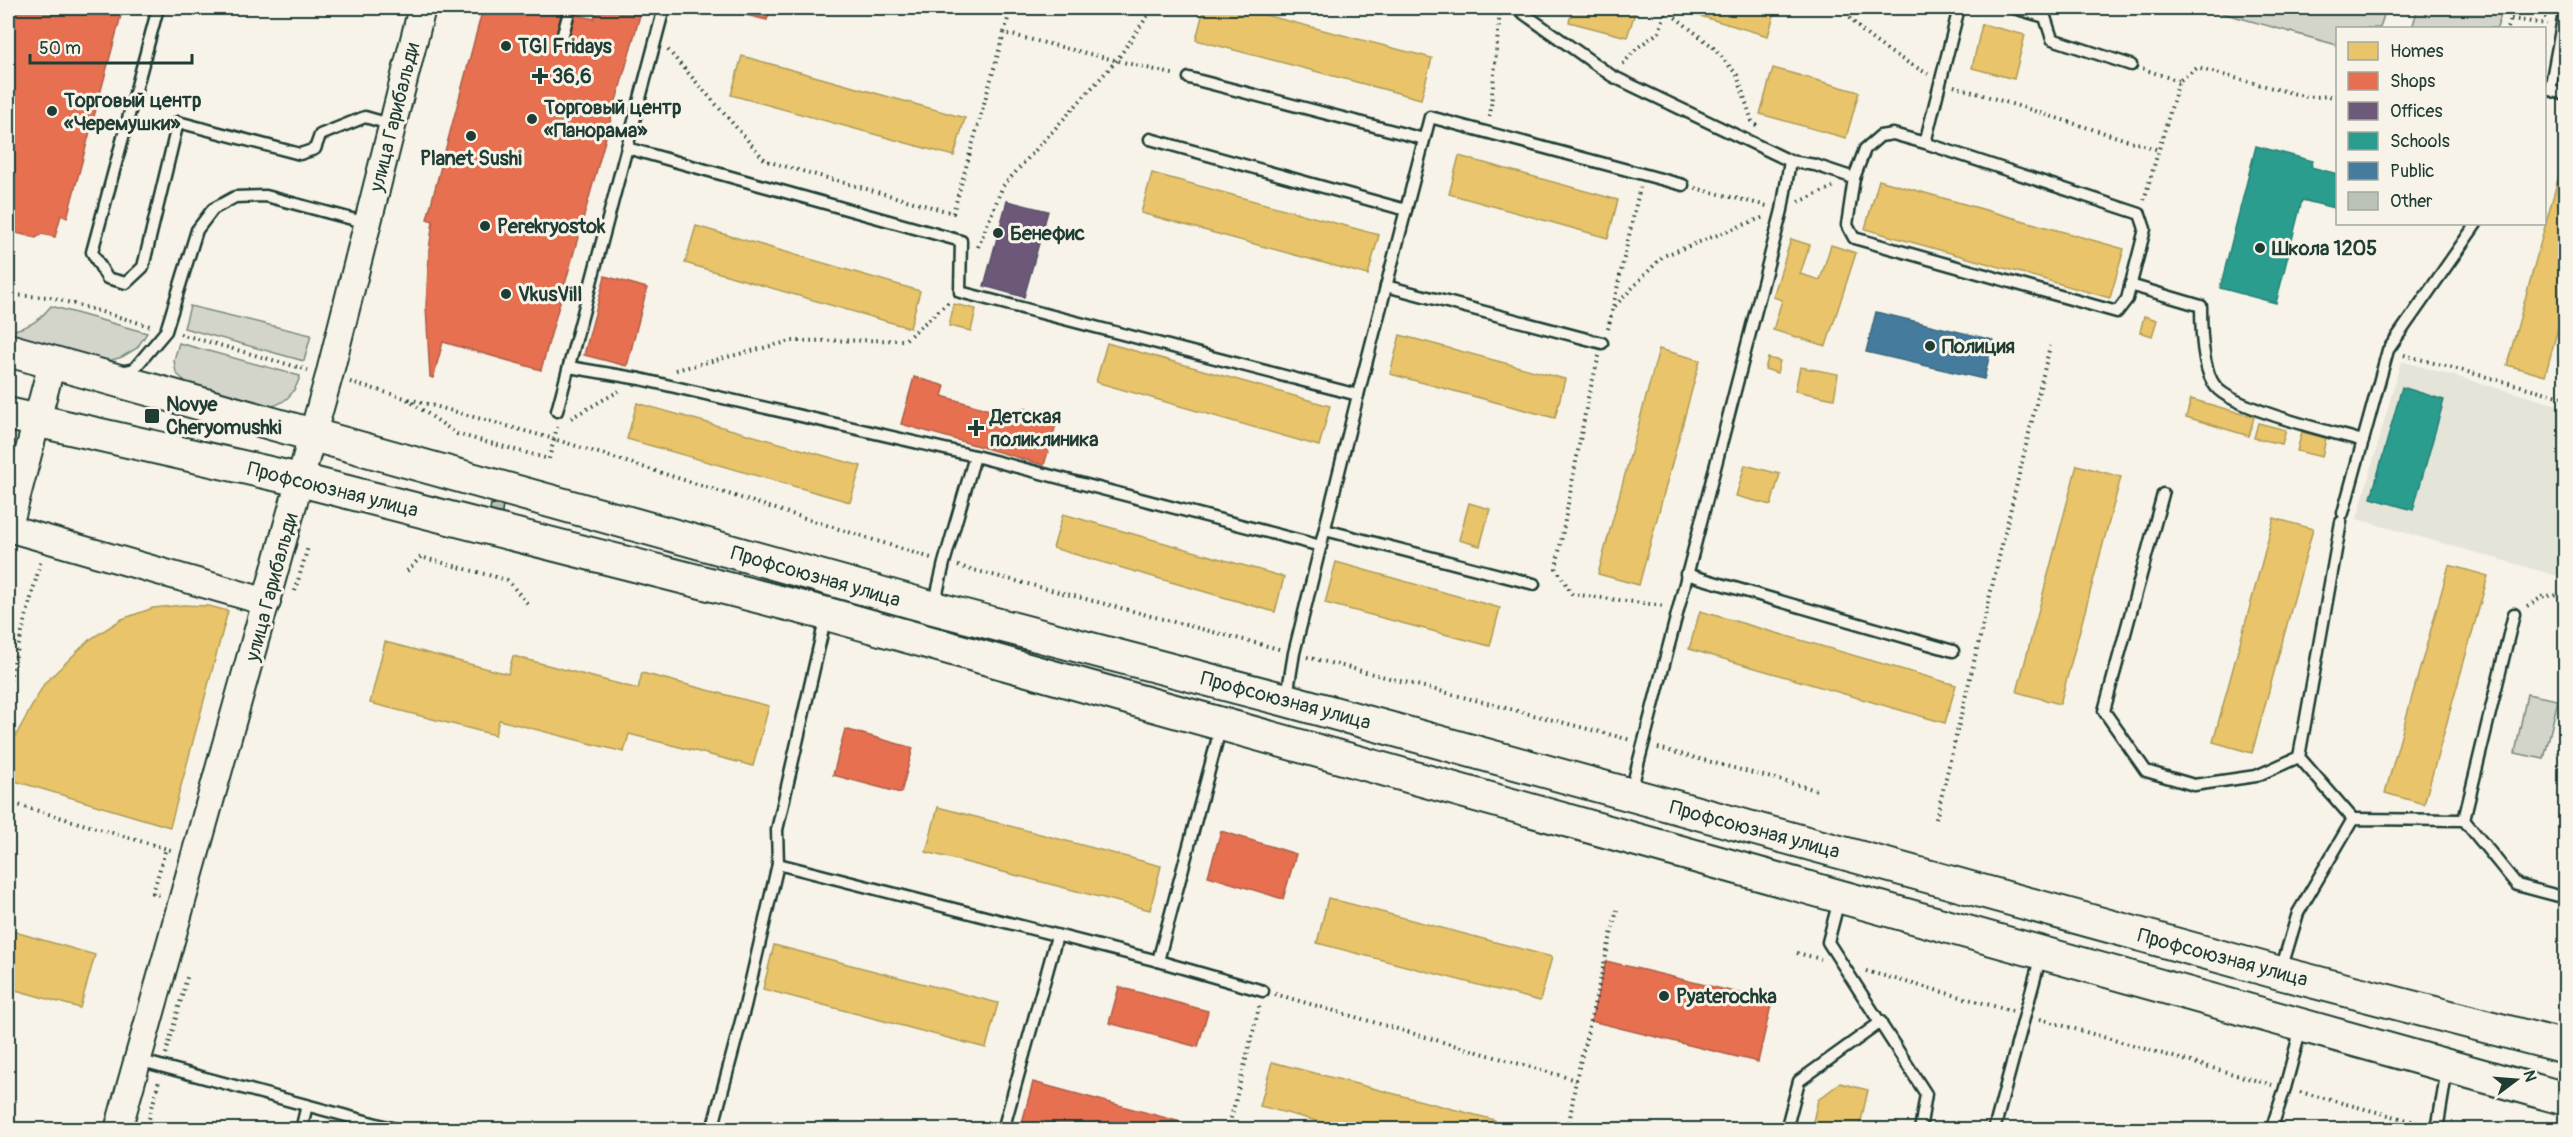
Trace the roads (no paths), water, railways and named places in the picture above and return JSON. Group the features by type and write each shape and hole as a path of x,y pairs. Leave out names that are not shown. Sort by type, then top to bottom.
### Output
{"main road":[{"name":"Профсоюзная улица","path":"8,350 934,608 1286,700 2280,973 2565,1047"},
{"name":"Профсоюзная улица","path":"22,417 300,480 826,614 2565,1099"}],"street":[{"name":"улица Гарибальди","path":"118,1130 267,602 368,223 422,8"},
{"path":"52,363 22,417 8,529 267,602"}],"lane":[{"path":"158,8 92,252 107,278 126,283 142,267 178,122 300,154 315,150 320,135 364,117 393,125"},
{"path":"562,39 570,8"},
{"path":"557,411 664,8"},
{"path":"1516,8 1612,76 1790,161 1815,165 1854,178"},
{"path":"1925,143 1959,8"},
{"path":"2014,8 2045,17 2052,39 2131,65"},
{"path":"2565,8 2547,95 2565,95"},
{"path":"1189,78 1424,139"},
{"path":"1286,700 1294,653 1430,117 1683,185"},
{"path":"1893,134 1925,143 2140,214 2145,229 2127,299 2116,312 1854,238 1847,225 1854,178 1866,149 1880,136 1893,134"},
{"path":"1150,139 1406,210"},
{"path":"627,148 961,241 960,292 1358,394"},
{"path":"1630,794 1782,210 1790,161"},
{"path":"100,377 134,369 166,331 197,230 213,209 235,198 266,196 368,223"},
{"path":"2299,757 2342,518 2388,350 2475,225"},
{"path":"2130,285 2201,306 2201,331 2208,369 2216,387 2244,405 2363,441"},
{"path":"1386,286 1602,343"},
{"path":"569,367 640,379 975,456 1321,546"},
{"path":"934,608 944,563 975,456"},
{"path":"2163,494 2104,711 2146,771 2194,785 2256,776 2299,757"},
{"path":"1325,530 1534,584"},
{"path":"1686,574 1953,651"},
{"path":"712,1130 745,1006 778,864 777,830 826,614"},
{"path":"2464,820 2514,614"},
{"path":"1158,961 1221,726"},
{"path":"2299,757 2353,819 2464,820"},
{"path":"2280,973 2298,913 2353,819"},
{"path":"2464,820 2517,885 2565,898"},
{"path":"778,864 1158,961 1263,991"},
{"path":"1839,896 1828,942 1926,1094 1920,1130"},
{"path":"1003,1130 1057,936"},
{"path":"1994,1130 2042,952"},
{"path":"1786,1130 1799,1081 1881,1022"},
{"path":"2271,1130 2302,1025"},
{"path":"138,1059 399,1130"},
{"path":"2437,1128 2447,1065"},
{"path":"301,1130 307,1105"}],"place":[{"name":"TGI Fridays","path":"506,46"},
{"name":"36,6","path":"540,76"},
{"name":"Торговый центр «Черемушки»","path":"52,111"},
{"name":"Торговый центр «Панорама»","path":"532,119"},
{"name":"Planet Sushi","path":"471,136"},
{"name":"Perekryostok","path":"485,226"},
{"name":"Бенефис","path":"998,233"},
{"name":"Школа 1205","path":"2260,248"},
{"name":"VkusVill","path":"506,294"},
{"name":"Полиция","path":"1930,346"},
{"name":"Novye Cheryomushki","path":"152,416"},
{"name":"Детская поликлиника","path":"976,428"},
{"name":"Pyaterochka","path":"1664,996"}]}
